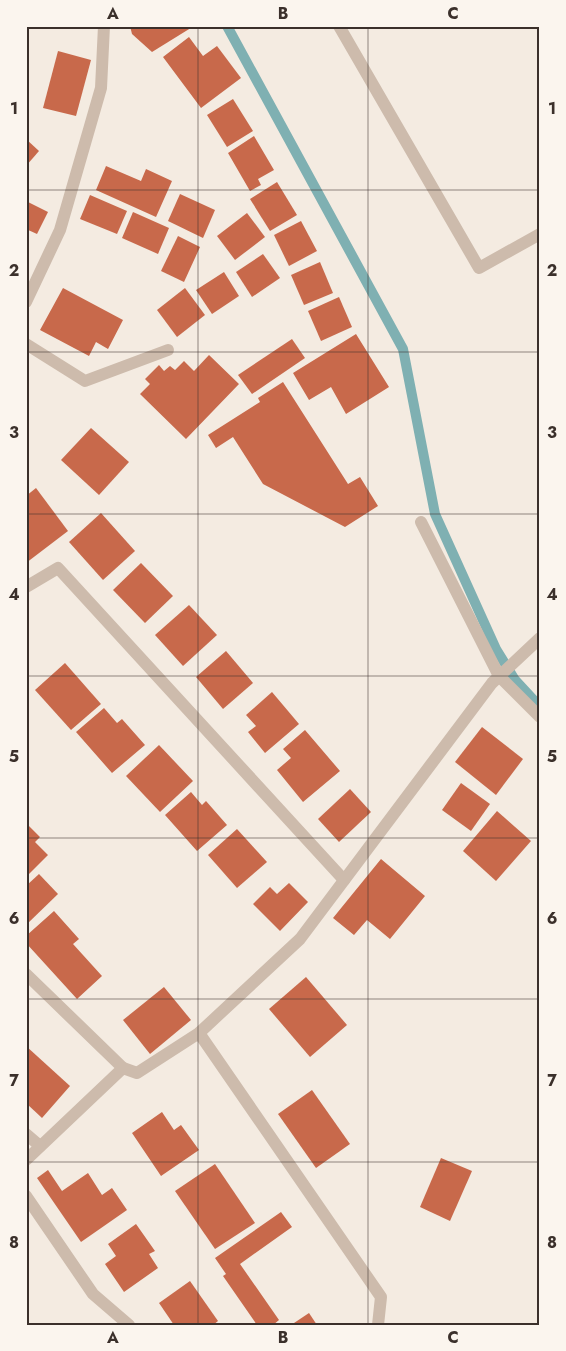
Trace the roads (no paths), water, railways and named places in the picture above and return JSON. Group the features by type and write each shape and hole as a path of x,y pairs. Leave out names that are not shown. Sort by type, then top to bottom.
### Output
{"street":[{"path":"26,302 60,230 101,88 104,26"},
{"path":"339,26 479,268 540,234"},
{"path":"26,344 85,381 168,350"},
{"path":"421,522 499,676 540,717"},
{"path":"26,587 58,568 344,880"},
{"path":"26,974 123,1068 137,1073 200,1033 300,939 486,690 540,638"},
{"path":"200,1033 381,1297 378,1325"},
{"path":"26,1160 123,1068"},
{"path":"26,1134 40,1146"},
{"path":"26,1196 94,1294 129,1325"}],"waterway":[{"path":"227,26 403,349 435,514 496,649 515,680 540,707"}]}
